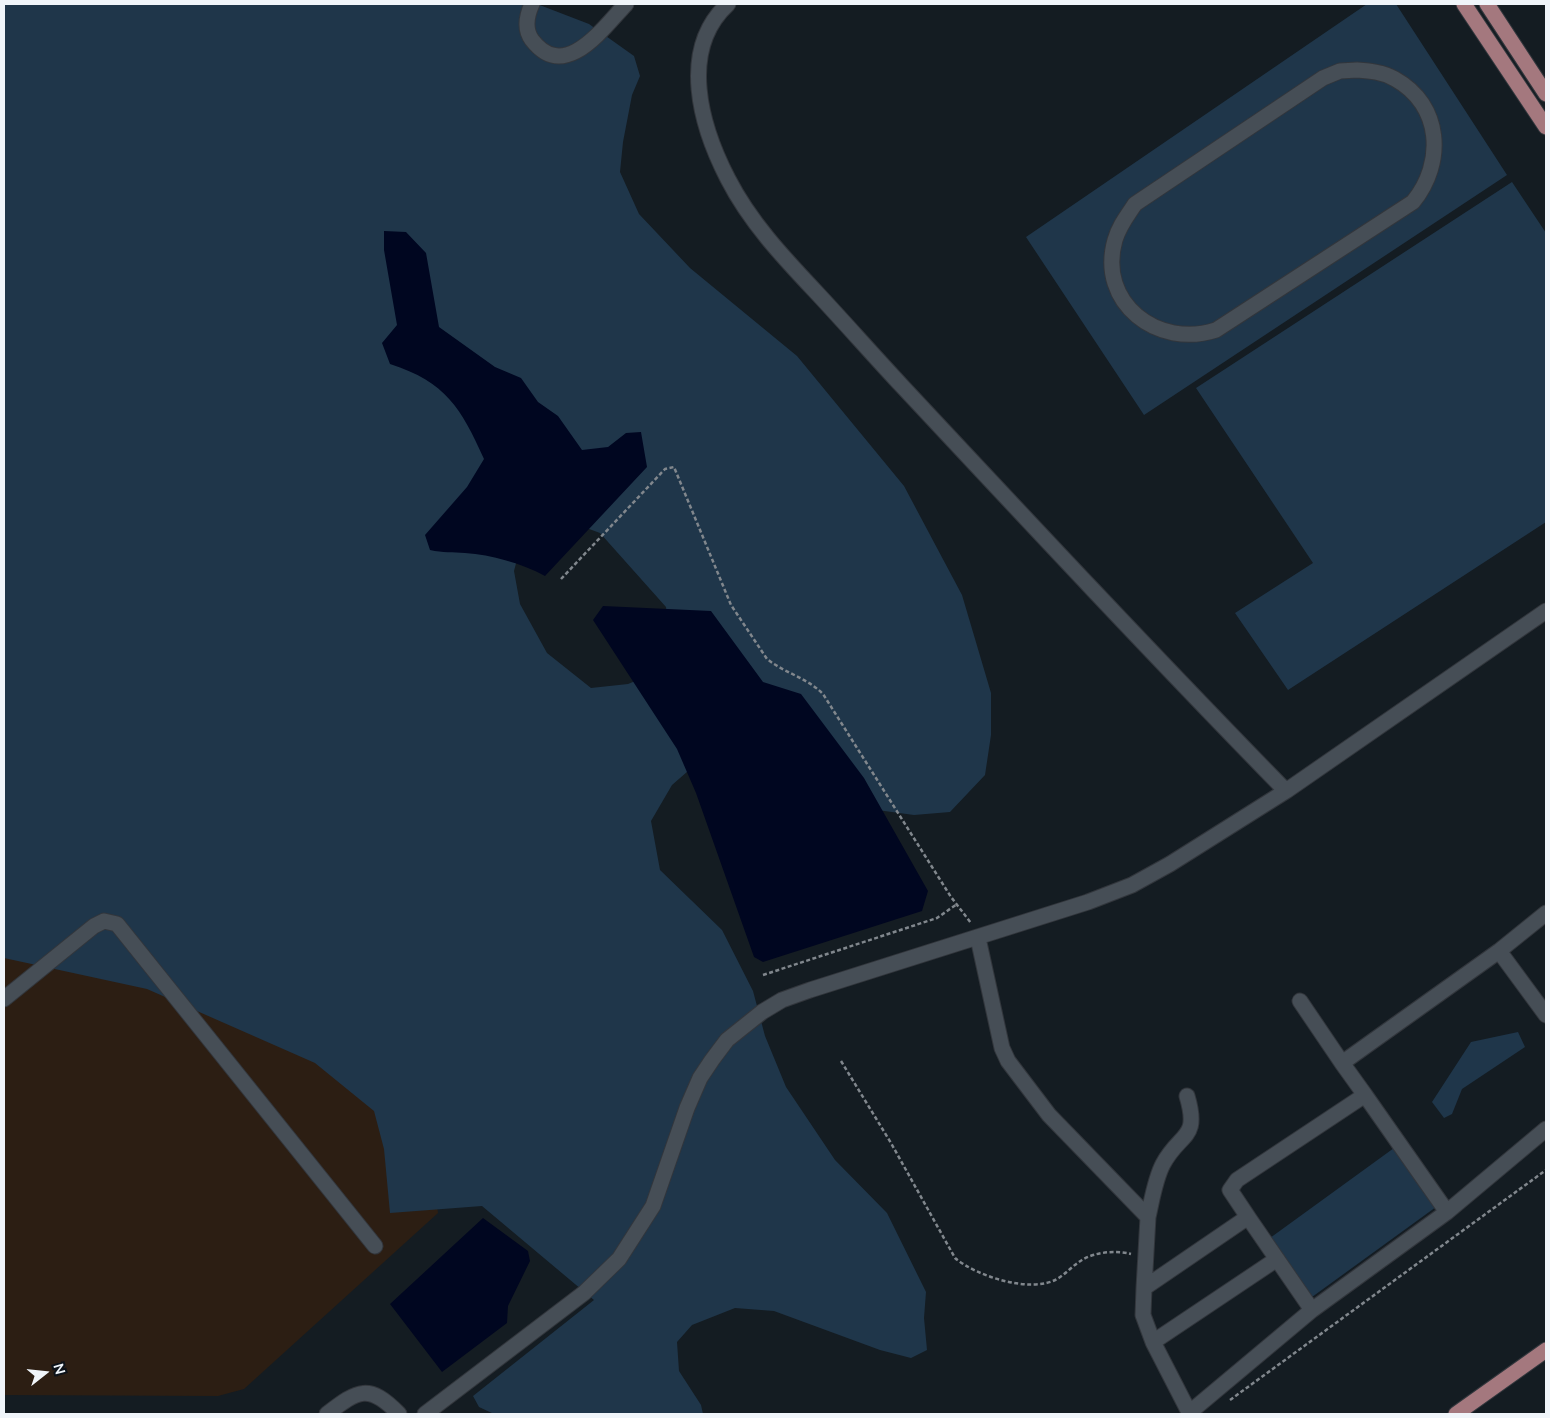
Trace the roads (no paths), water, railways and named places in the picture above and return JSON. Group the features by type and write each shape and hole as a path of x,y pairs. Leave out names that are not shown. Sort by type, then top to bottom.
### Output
{"main road":[{"path":"1464,4 1546,128"},
{"path":"1487,4 1546,94"},
{"path":"1456,1414 1546,1350"}],"street":[{"path":"532,4 527,14 529,36 539,48 553,56 565,56 579,51 626,4"},
{"path":"728,4 722,9 704,40 698,59 698,87 715,152 747,212 791,266 918,403 1286,791"},
{"path":"1340,71 1378,72 1402,84 1421,103 1434,132 1435,153 1431,172 1424,188 1413,202 1248,310 1216,330 1200,335 1181,335 1158,330 1139,318 1122,298 1114,279 1113,251 1121,223 1135,204 1323,78 1340,71"},
{"path":"425,1414 584,1293 619,1259 653,1206 700,1078 726,1040 762,1012 782,1000 1088,902 1132,885 1286,791 1546,611"},
{"path":"1342,1064 1499,951 1546,913"},
{"path":"4,999 94,926 104,921 118,924 375,1246"},
{"path":"978,938 1002,1048 1008,1060 1049,1115 1148,1217"},
{"path":"1499,951 1546,1015"},
{"path":"1300,1001 1342,1064 1447,1212"},
{"path":"1187,1096 1192,1113 1192,1127 1163,1164 1148,1217 1143,1316 1153,1342 1190,1414 1312,1310 1447,1212 1546,1128"},
{"path":"1312,1310 1230,1190 1237,1180 1365,1096"},
{"path":"1144,1288 1248,1217"},
{"path":"1153,1342 1277,1259"},
{"path":"327,1414 355,1394 369,1393 384,1399 399,1414"}]}
